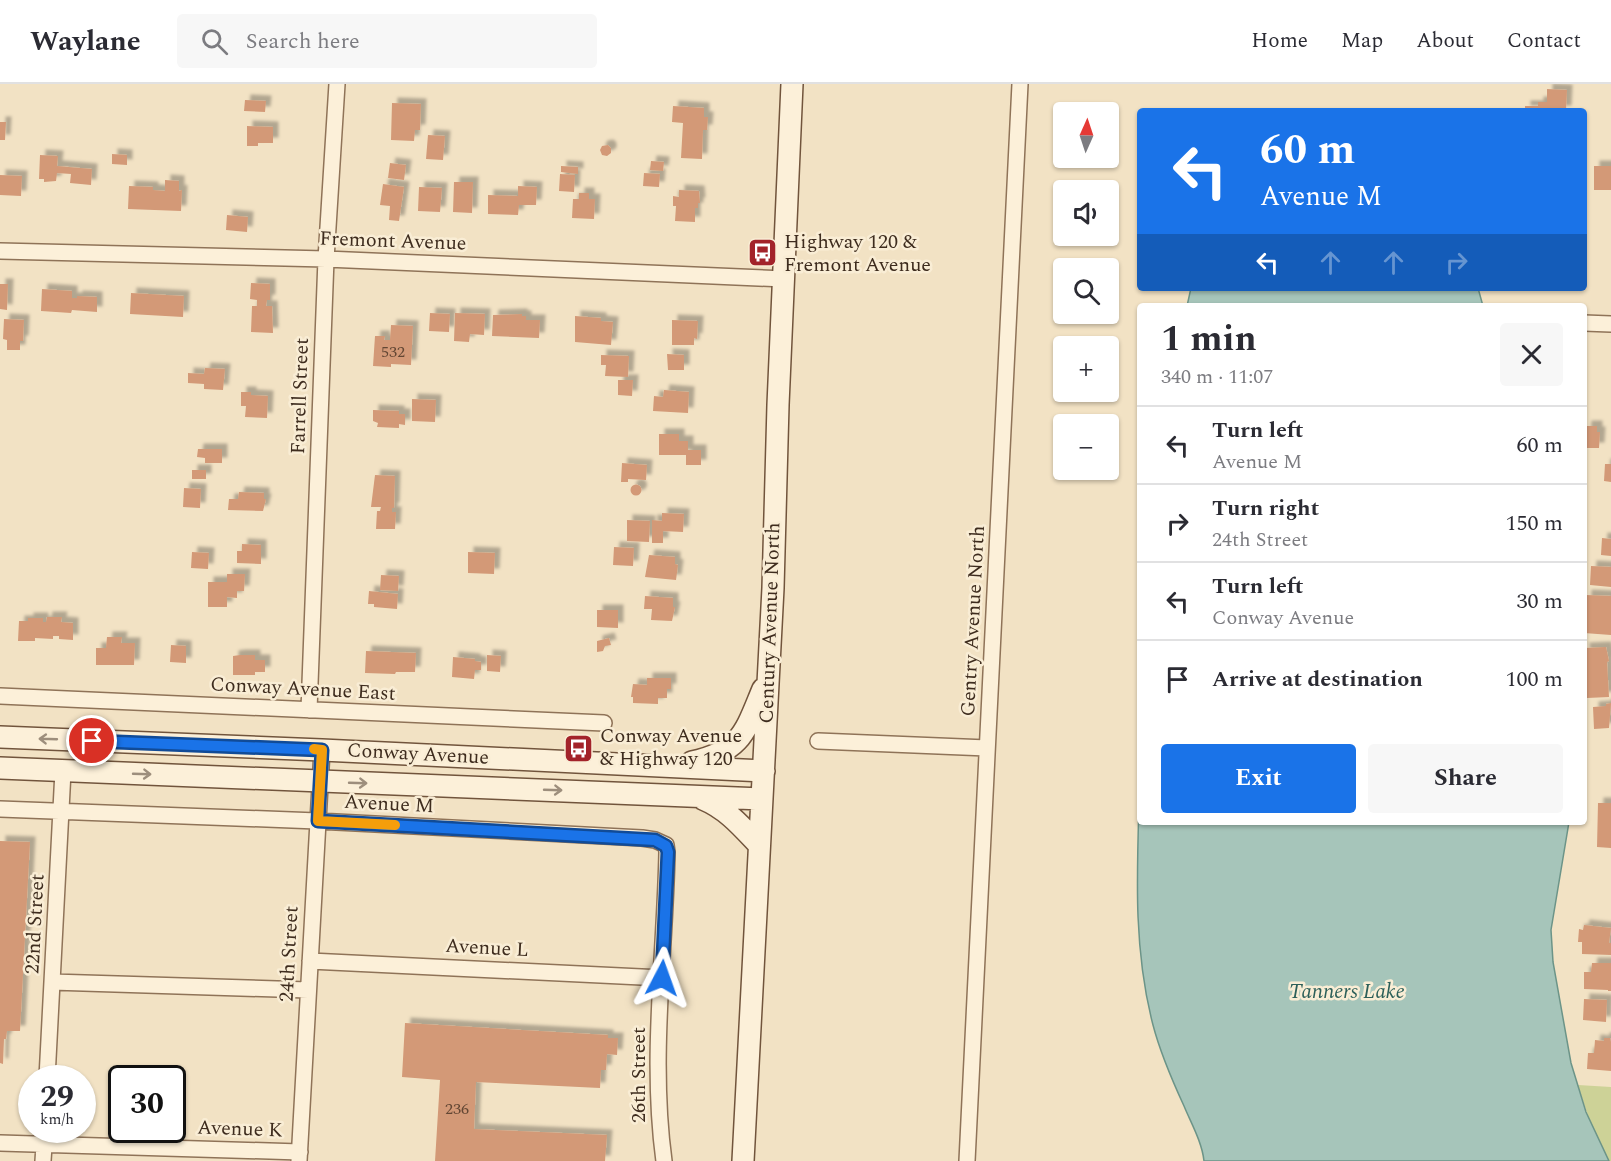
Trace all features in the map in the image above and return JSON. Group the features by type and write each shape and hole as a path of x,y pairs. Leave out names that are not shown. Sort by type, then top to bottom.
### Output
{"street":[{"name":"Farrell Street","path":"309,710 326,259 337,84"},
{"name":"Century Avenue North","path":"743,1161 764,771 792,84"},
{"name":"Gentry Avenue North","path":"967,1161 1020,84"},
{"name":"Fremont Avenue","path":"0,251 326,259 784,279"},
{"path":"1587,323 1611,324"},
{"path":"673,767 714,756 736,743 744,732 768,678"},
{"name":"Conway Avenue East","path":"0,696 604,723"},
{"name":"Conway Avenue","path":"0,737 764,771"},
{"path":"818,741 987,748"},
{"name":"24th Street","path":"300,1156 322,750"},
{"name":"Conway Avenue","path":"0,768 762,799"},
{"name":"22nd Street","path":"48,1065 63,771"},
{"path":"694,796 716,805 733,817 759,845"},
{"name":"Avenue M","path":"0,809 318,821 642,838 655,840 666,846"},
{"name":"26th Street","path":"664,1161 657,1094 666,913 668,852 666,846"},
{"name":"Avenue L","path":"310,961 662,978"},
{"path":"52,982 308,990"},
{"name":"Avenue K","path":"0,1143 18,1141"},
{"name":"Avenue K","path":"96,1141 300,1156"},
{"path":"43,1161 44,1143"}],"green space":[{"path":"1578,1085 1611,1087 1611,1161 1595,1133"}],"water":[{"path":"1190,291 1479,291 1482,303 1188,303"},
{"name":"Tanners Lake","path":"1138,825 1568,825 1551,930 1553,962 1571,1063 1586,1112 1609,1161 1204,1161 1199,1140 1171,1076 1153,1025 1141,962 1137,867"}],"building":[{"path":"1547,89 1567,90 1566,108 1525,108 1525,106 1538,106 1538,102 1547,102"},
{"path":"245,100 266,101 265,112 244,111"},
{"path":"392,103 421,104 420,130 415,130 414,141 391,140"},
{"path":"673,106 704,108 704,117 708,117 707,130 703,130 702,159 681,158 683,123 672,122"},
{"path":"0,122 6,122 5,140 0,140"},
{"path":"247,126 273,127 273,143 247,146"},
{"path":"428,135 445,136 443,160 426,159"},
{"path":"608,145 611,153 607,156 602,155 600,150 602,146"},
{"path":"112,154 127,155 127,165 112,164"},
{"path":"40,155 58,156 57,166 92,169 91,185 70,183 71,174 57,173 56,181 44,182 44,179 39,179"},
{"path":"651,161 664,162 663,171 650,170"},
{"path":"390,163 406,165 404,180 388,178"},
{"path":"561,166 578,167 578,174 561,172"},
{"path":"1594,166 1611,166 1611,190 1594,190"},
{"path":"644,173 660,174 659,187 643,186"},
{"path":"560,174 575,175 574,192 559,191"},
{"path":"0,175 22,176 21,196 0,195"},
{"path":"165,180 179,181 179,191 182,190 181,211 128,209 129,186 153,187 153,190 165,191"},
{"path":"454,182 473,182 472,213 453,212"},
{"path":"383,184 404,187 399,221 389,220 390,206 380,205"},
{"path":"518,186 537,187 536,205 519,205 518,215 488,214 488,195 518,196"},
{"path":"419,187 442,188 440,212 418,211"},
{"path":"679,190 699,191 700,203 698,203 698,208 695,208 695,222 675,221 676,206 673,206 673,196 679,197"},
{"path":"579,193 589,193 589,199 595,199 594,219 572,218 573,199 579,199"},
{"path":"227,215 248,217 247,232 226,230"},
{"path":"251,283 270,284 270,300 267,300 266,306 272,306 273,333 251,332 252,306 257,306 257,300 250,299"},
{"path":"0,284 8,284 7,310 0,309"},
{"path":"42,289 72,291 72,298 97,297 97,312 41,311"},
{"path":"131,293 184,296 183,317 130,314"},
{"path":"430,313 450,314 449,332 429,331"},
{"path":"455,313 485,314 484,335 470,334 469,342 454,341"},
{"path":"522,314 526,316 526,320 540,320 539,338 492,336 493,315"},
{"path":"575,316 601,318 601,321 613,322 611,345 575,342"},
{"path":"4,319 24,320 20,350 7,350 7,340 3,339"},
{"path":"672,320 698,321 697,339 694,338 694,345 672,345"},
{"path":"391,325 413,326 411,365 373,366 375,336 385,336 384,340 390,340"},
{"path":"667,354 684,355 684,370 668,370"},
{"path":"601,355 629,356 628,377 605,376 606,365 601,365"},
{"path":"205,368 225,369 223,390 204,389 204,384 188,383 188,373 204,374"},
{"path":"618,380 633,380 632,396 618,395"},
{"path":"664,390 689,392 688,413 653,411 654,396 663,397"},
{"path":"241,392 268,396 267,418 245,417 246,406 241,406"},
{"path":"412,399 436,400 435,422 412,421"},
{"path":"373,410 399,411 399,414 405,414 405,425 399,424 399,428 377,427 378,423 373,421"},
{"path":"1587,426 1597,426 1597,432 1600,432 1599,448 1587,448"},
{"path":"659,434 679,434 679,441 688,441 688,450 701,450 701,465 686,465 686,455 659,455"},
{"path":"198,449 222,449 222,463 205,463 205,458 197,457"},
{"path":"622,463 647,465 646,480 628,479 628,482 621,482"},
{"path":"1605,464 1611,464 1611,482 1604,481"},
{"path":"192,470 206,470 206,479 192,479"},
{"path":"375,475 395,476 392,512 396,512 395,529 376,529 377,511 380,511 381,507 371,507"},
{"path":"636,484 642,490 636,496 630,490"},
{"path":"184,488 201,489 200,508 183,507"},
{"path":"239,492 264,493 264,499 266,499 263,511 228,510 229,499 238,499"},
{"path":"662,513 684,514 683,532 663,531 663,543 652,543 652,520 662,521"},
{"path":"627,520 650,521 649,542 627,541"},
{"path":"1602,538 1611,539 1611,556 1601,555"},
{"path":"242,544 261,545 261,564 237,563 237,551 242,551"},
{"path":"614,547 634,548 633,566 613,565"},
{"path":"192,552 209,553 208,569 191,568"},
{"path":"468,552 495,553 494,574 468,573"},
{"path":"649,555 675,557 675,564 678,565 676,580 645,577"},
{"path":"1591,566 1611,567 1611,587 1590,585"},
{"path":"227,574 245,574 244,591 237,591 237,598 227,597 227,607 208,607 208,582 227,582"},
{"path":"381,575 399,576 398,591 380,590"},
{"path":"369,591 398,594 397,609 374,607 374,604 368,604"},
{"path":"1587,595 1611,596 1611,635 1587,633"},
{"path":"645,596 673,598 673,607 675,607 672,621 651,620 652,609 644,609"},
{"path":"597,610 618,610 618,628 597,627"},
{"path":"47,617 62,617 61,622 73,623 73,640 53,636 53,639 35,638 35,641 18,641 19,621 28,621 28,618 43,618 43,622 46,622"},
{"path":"107,637 122,637 121,643 135,643 134,665 96,665 96,648 106,648"},
{"path":"609,638 611,645 597,652 597,641"},
{"path":"171,645 186,646 186,663 170,662"},
{"path":"1606,647 1609,661 1607,662 1609,697 1587,698 1587,648"},
{"path":"366,651 416,653 415,672 365,673"},
{"path":"255,655 255,660 265,660 265,672 255,672 255,675 233,675 233,656"},
{"path":"487,655 501,656 500,672 487,671"},
{"path":"453,657 475,659 481,662 481,670 475,670 474,679 452,677"},
{"path":"647,678 671,678 671,689 667,689 667,698 658,698 658,704 633,703 633,697 631,697 633,684 647,685"},
{"path":"1611,703 1609,728 1594,729 1593,707 1606,706"},
{"path":"1598,803 1611,803 1611,848 1597,847"},
{"path":"0,841 30,842 20,1031 7,1031 6,1039 4,1039 3,1064 0,1063"},
{"path":"1584,925 1611,928 1609,943 1611,943 1611,955 1582,954 1582,942 1578,942 1579,929 1583,930"},
{"path":"1592,963 1611,963 1611,991 1584,989 1584,972 1591,972"},
{"path":"1584,999 1607,1000 1606,1022 1583,1020"},
{"path":"405,1023 608,1035 608,1038 618,1038 617,1055 607,1054 606,1070 601,1070 600,1088 476,1082 474,1129 607,1135 605,1161 435,1161 440,1080 402,1077"},
{"path":"1604,1038 1610,1038 1611,1042 1611,1071 1587,1069 1588,1053 1594,1053 1595,1040 1604,1041"}],"slow traffic":[{"path":"314,749 322,750 318,821 395,825"}],"place":[{"name":"Highway 120 & Fremont Avenue","path":"763,253"},
{"name":"Conway Avenue & Highway 120","path":"579,748"}],"route":[{"path":"92,741 322,750 318,821 655,840 666,846 668,852 662,978"}]}
